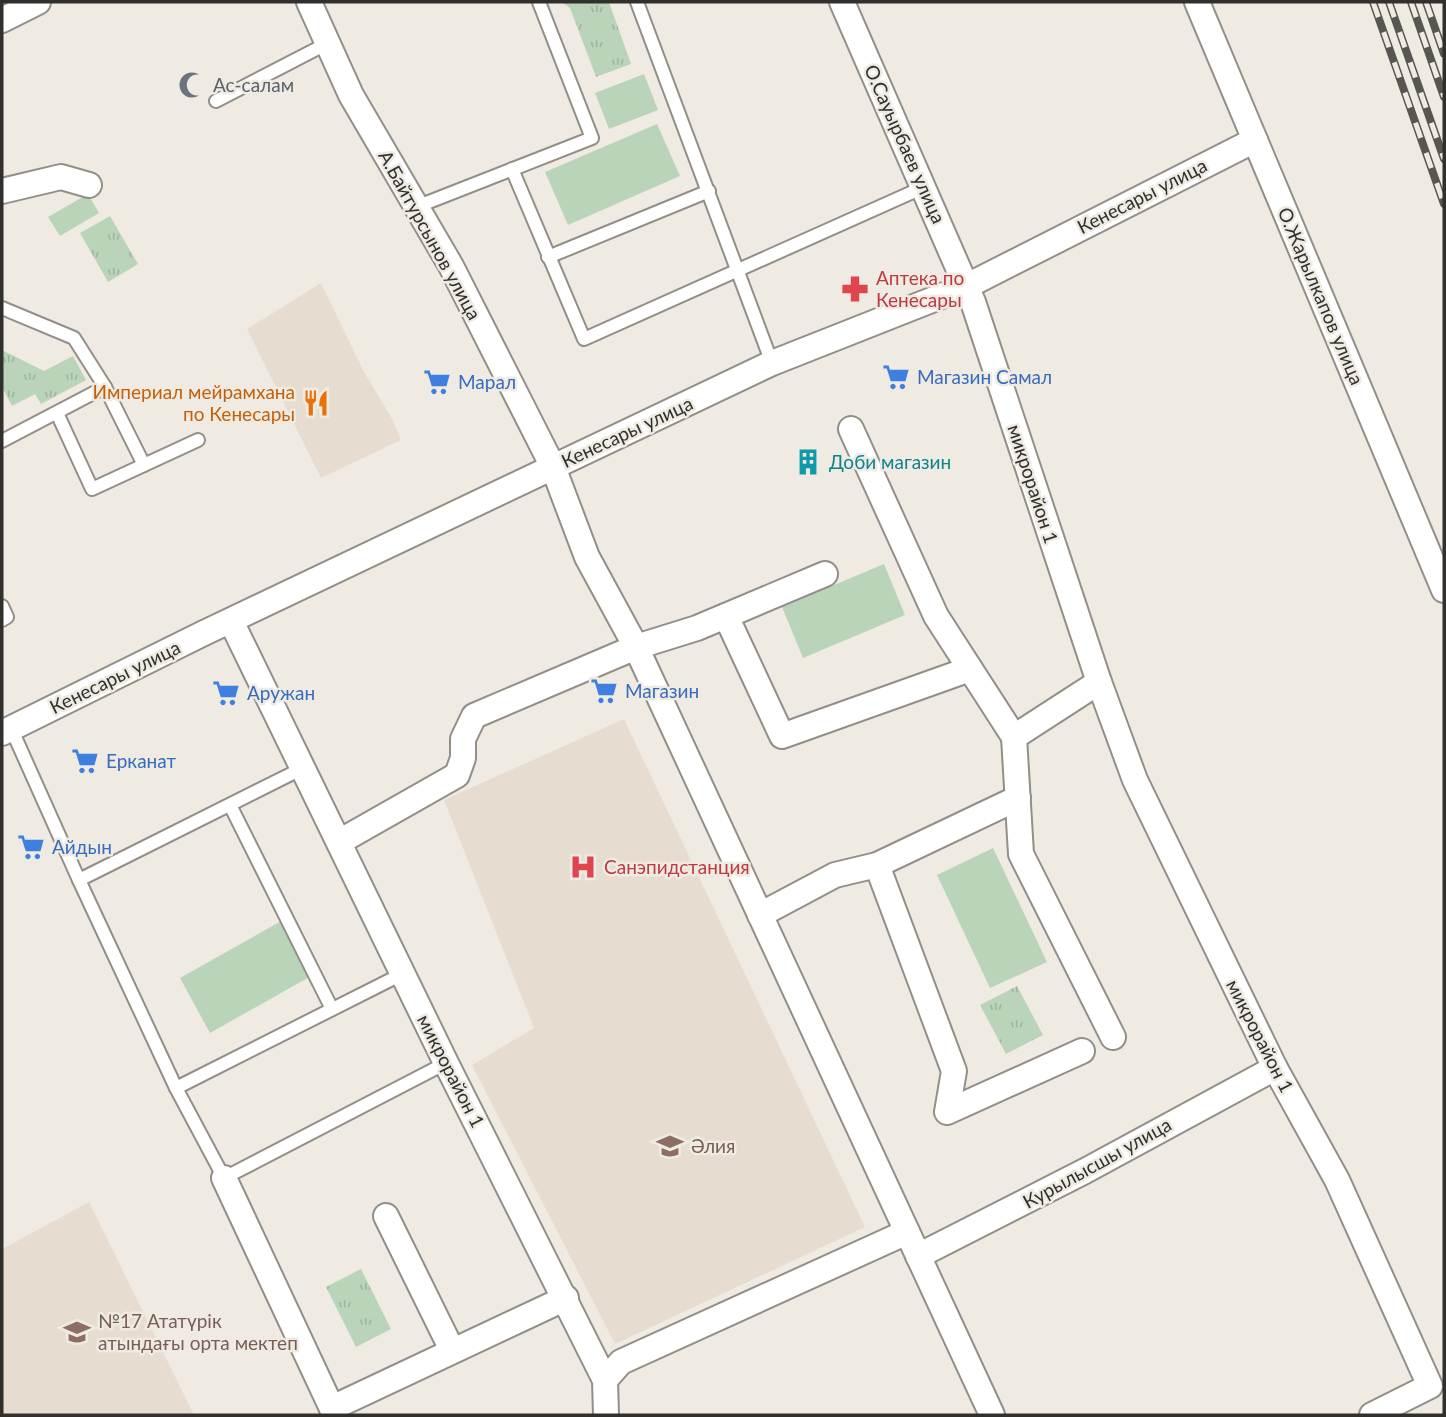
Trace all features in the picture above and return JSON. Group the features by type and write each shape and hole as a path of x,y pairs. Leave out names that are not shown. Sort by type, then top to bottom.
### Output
{"street":[{"path":"2,20 38,2"},
{"name":"А.Байтурсынов улица","path":"309,2 351,95 451,266 553,467"},
{"name":"О.Сауырбаев улица","path":"842,2 967,286"},
{"name":"О.Жарылкапов улица","path":"1197,2 1444,590"},
{"name":"Кенесары улица","path":"6,731 772,363 967,286 1255,139"},
{"path":"2,191 61,177 89,185"},
{"name":"микрорайон 1","path":"967,286 1099,682 1135,780 1275,1068 1337,1180 1430,1386 1372,1415"},
{"path":"851,429 936,616 1014,737 1021,854 1113,1037"},
{"path":"553,467 587,557 636,646 992,1415"},
{"path":"339,842 457,775 463,758 463,739 474,716 636,646 697,628 825,574"},
{"path":"726,616 782,736 970,669"},
{"name":"микрорайон 1","path":"231,621 402,974 606,1380"},
{"path":"1014,737 1099,682"},
{"path":"760,915 835,875 877,865 1018,798"},
{"path":"877,865 954,1071 947,1112 1082,1051"},
{"name":"Курылысшы улица","path":"918,1256 1086,1171 1275,1068"},
{"path":"224,1178 333,1412 452,1350 566,1298"},
{"path":"386,1216 452,1350"},
{"path":"605,1415 606,1380 621,1362 907,1232"}],"lane":[{"path":"416,207 592,138 539,2"},
{"path":"637,2 772,363"},
{"path":"216,101 328,43"},
{"path":"512,169 584,339 924,187"},
{"path":"548,257 709,191"},
{"path":"2,308 74,338 105,387 144,465"},
{"path":"2,442 105,387"},
{"path":"57,413 92,489 198,440"},
{"path":"2,606 7,617 2,620"},
{"path":"6,731 176,1087 224,1178 446,1063"},
{"path":"79,880 303,768"},
{"path":"230,805 332,1009"},
{"path":"176,1087 402,974"}],"shaded area":[{"path":"321,283 401,440 321,478 247,329"},
{"name":"Әлия","path":"624,719 865,1227 615,1344 472,1065 534,1028 444,800"},
{"name":"№17 Ататүрік атындағы орта мектеп","path":"89,1202 194,1415 2,1415 2,1249"}],"green space":[{"path":"562,2 609,2 631,64 596,77 570,8"},
{"path":"644,74 658,110 609,129 595,93"},
{"path":"657,124 680,176 568,225 545,172"},
{"path":"88,194 99,213 60,236 48,217"},
{"path":"110,216 138,264 108,282 80,233"},
{"path":"2,350 44,371 73,356 86,380 41,404 35,394 12,406 2,387"},
{"path":"884,564 905,615 803,658 782,607"},
{"path":"993,848 1047,962 990,988 937,875"},
{"path":"283,920 313,975 210,1033 180,978"},
{"path":"1017,986 1043,1035 1006,1054 980,1005"},
{"path":"361,1269 391,1329 356,1347 326,1287"}],"railway":[{"path":"1373,2 1444,204"},
{"path":"1389,2 1444,159"},
{"path":"1411,2 1444,97"},
{"path":"1426,2 1444,54"}],"place":[{"name":"Ас-салам","path":"192,85"},
{"name":"Аптека по Кенесары","path":"855,289"},
{"name":"Магазин Самал","path":"896,377"},
{"name":"Марал","path":"437,382"},
{"name":"Империал мейрамхана по Кенесары","path":"316,403"},
{"name":"Доби магазин","path":"808,462"},
{"name":"Магазин","path":"604,691"},
{"name":"Аружан","path":"226,693"},
{"name":"Ерканат","path":"85,761"},
{"name":"Айдын","path":"31,847"},
{"name":"Санэпидстанция","path":"583,867"},
{"name":"Әлия","path":"670,1146"},
{"name":"№17 Ататүрік атындағы орта мектеп","path":"77,1332"}]}
